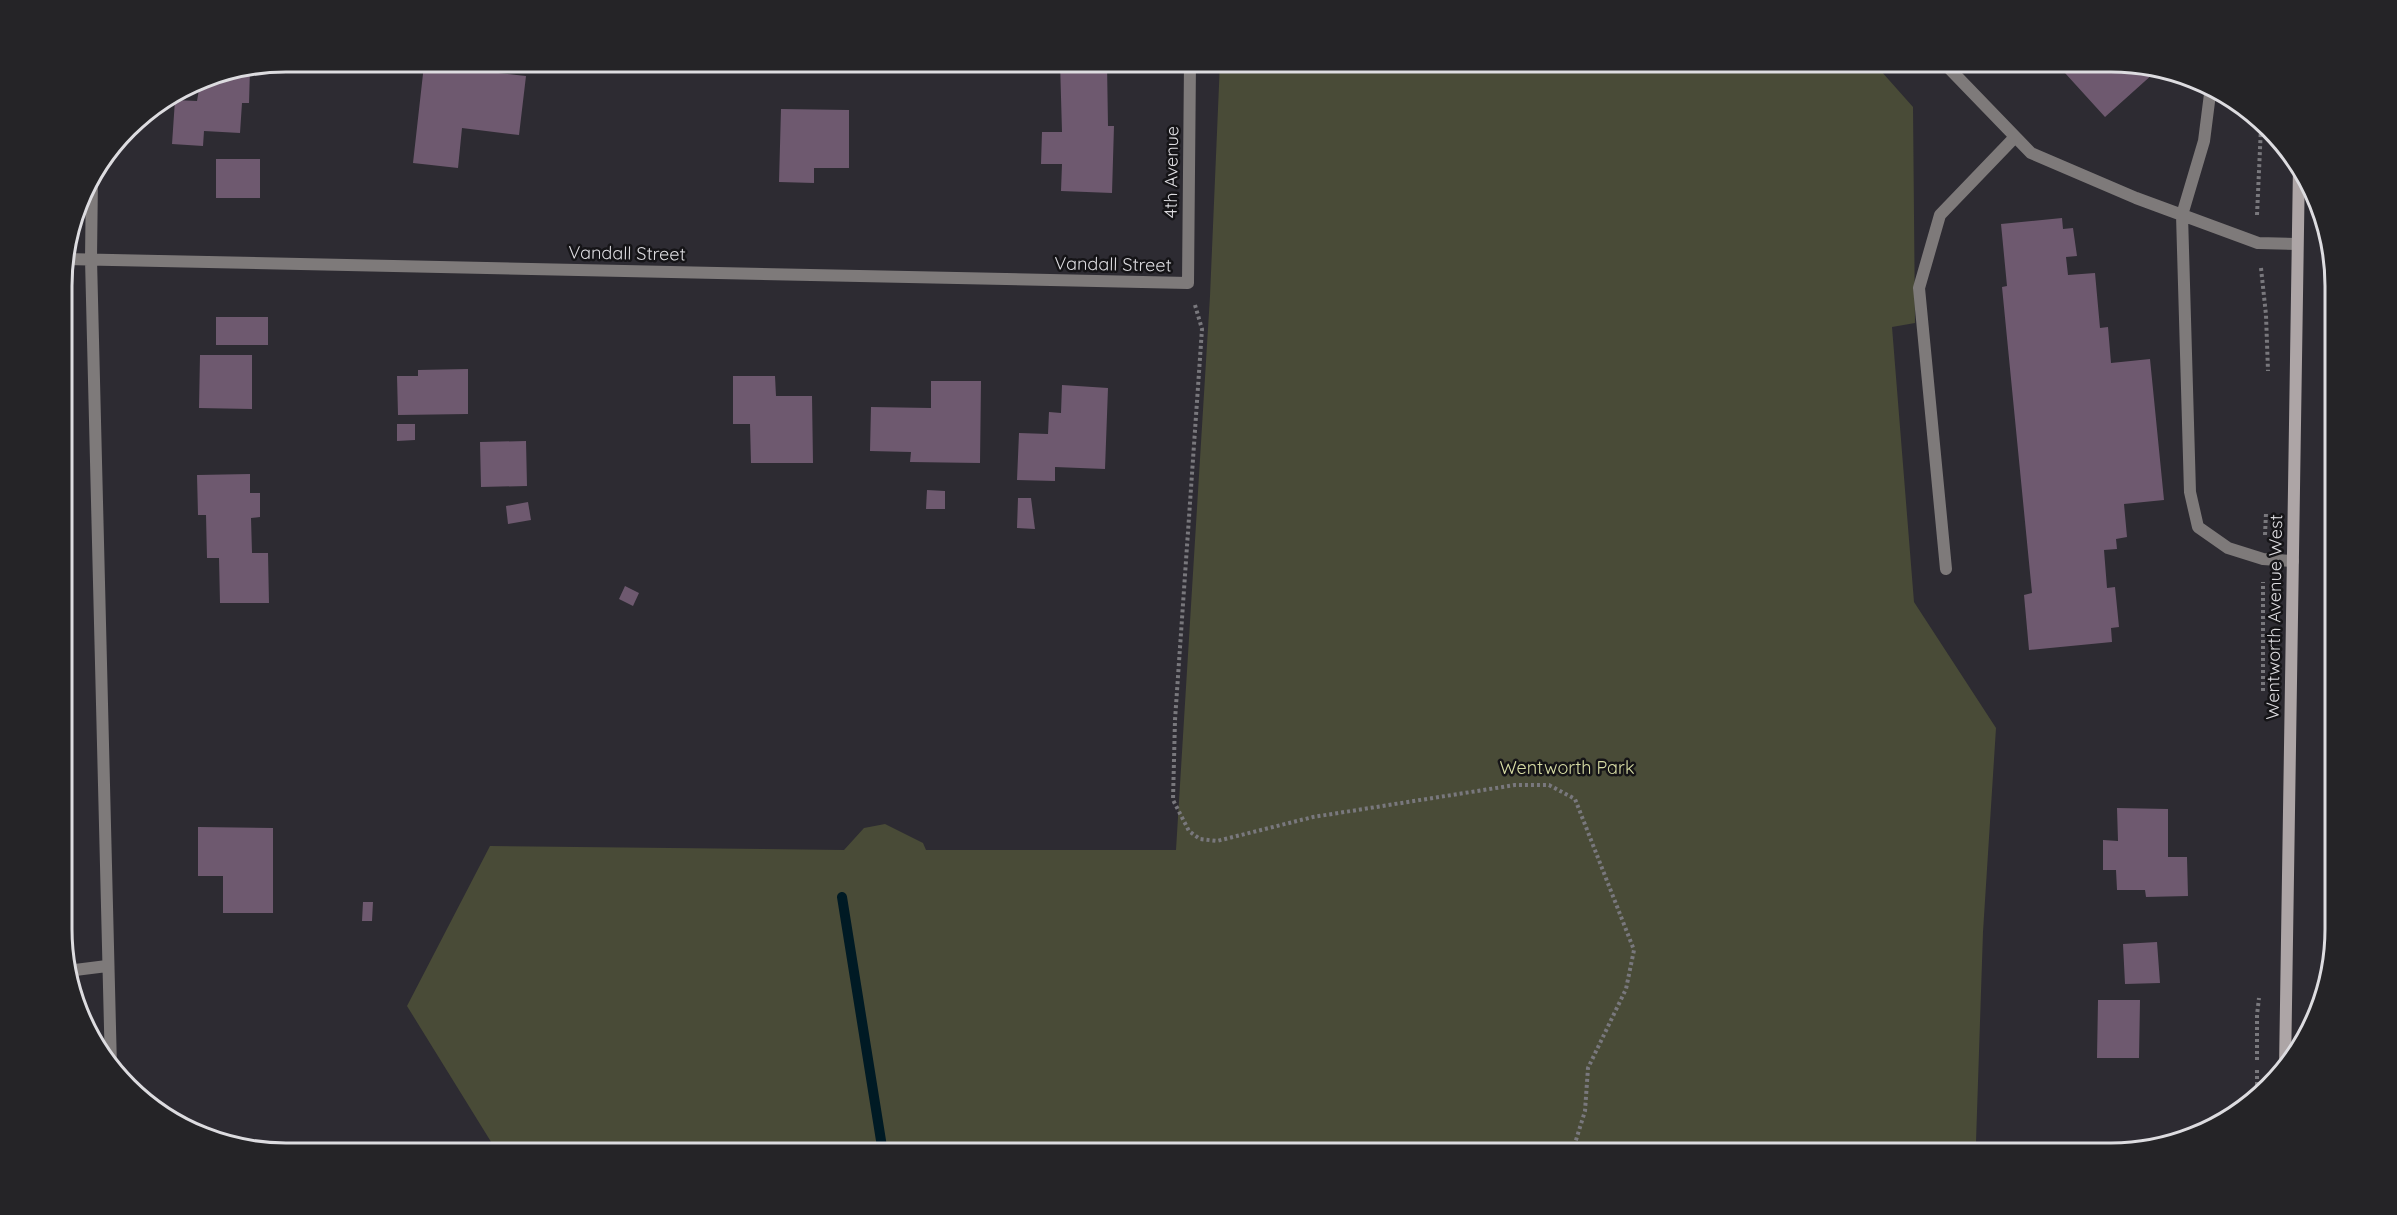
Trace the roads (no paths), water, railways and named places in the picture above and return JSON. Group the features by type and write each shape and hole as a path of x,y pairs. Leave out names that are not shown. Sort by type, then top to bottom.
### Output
{"street":[{"name":"4th Avenue","path":"1188,283 1191,72"},
{"path":"1953,72 2031,153 2136,198 2258,243 2297,244"},
{"path":"2210,96 2204,141 2182,215 2190,492 2198,526 2228,548 2263,559 2293,561"},
{"path":"1946,569 1919,288 1940,215 2015,137"},
{"name":"Wentworth Avenue West","path":"2285,1053 2299,183"},
{"path":"92,196 91,259 110,1051"},
{"name":"Vandall Street","path":"74,259 1188,283"},
{"path":"76,970 107,966"}],"waterway":[{"path":"842,897 881,1143"}],"park label":[{"name":"Wentworth Park","path":"1567,767"}]}
